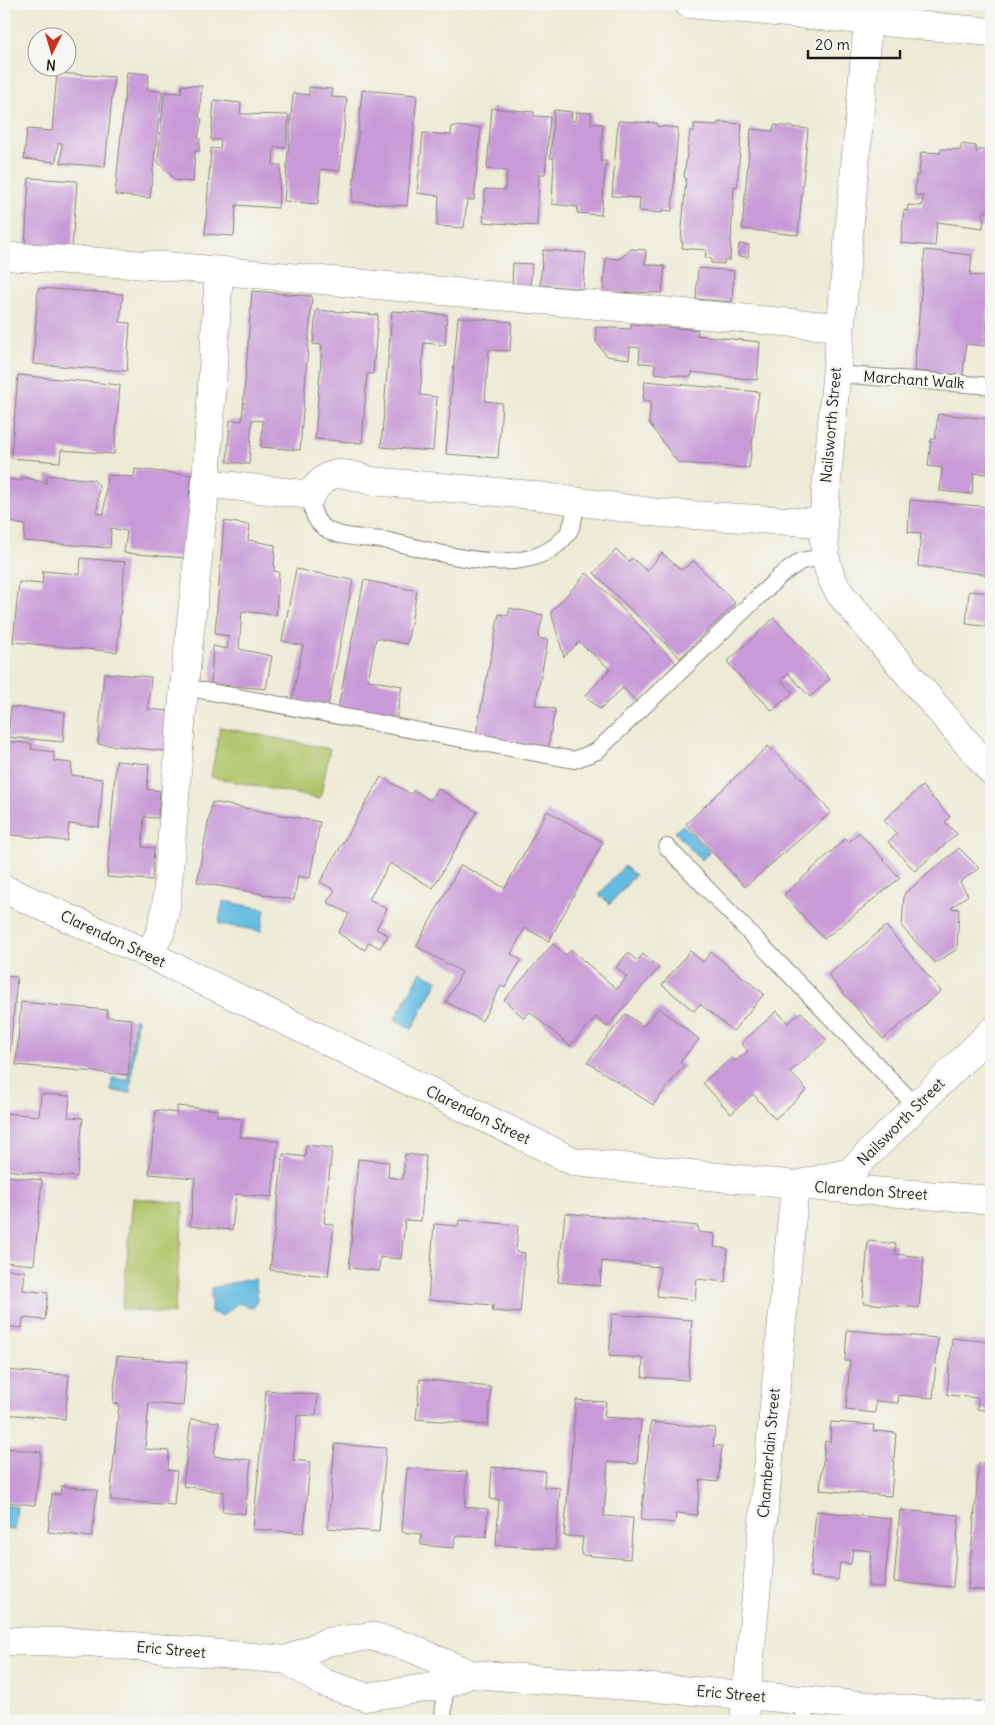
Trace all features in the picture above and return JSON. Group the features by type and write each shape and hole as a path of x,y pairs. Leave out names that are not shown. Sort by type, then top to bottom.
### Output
{"street":[{"path":"689,4 991,32"},
{"name":"Nailsworth Street","path":"868,21 839,326 823,523 825,557 829,577 840,595 991,772"},
{"path":"4,256 219,271 839,326"},
{"path":"148,954 160,934 166,907 184,687 206,483 219,271"},
{"path":"206,483 312,495 319,482 336,473 353,475 371,481 576,500 659,513 823,523"},
{"name":"Clarendon Street","path":"4,889 148,954 575,1162 795,1185 991,1200"},
{"name":"Nailsworth Street","path":"795,1185 850,1172 991,1032"},
{"name":"Chamberlain Street","path":"744,1721 795,1185"},
{"name":"Eric Street","path":"4,1632 55,1641"},
{"name":"Eric Street","path":"287,1660 327,1642 371,1636 411,1648 470,1674 746,1695 802,1710 991,1717"},
{"name":"Eric Street","path":"4,1641 55,1641 287,1660 324,1683 366,1697 445,1685 470,1674"}],"lane":[{"name":"Marchant Walk","path":"836,374 991,386"},
{"path":"312,495 312,509 320,524 336,534 380,540 493,562 523,560 549,551 568,533 573,521 576,500"},
{"path":"184,687 574,760 597,751 780,576 801,562 825,557"},
{"path":"667,847 916,1106"},
{"path":"443,1721 445,1685"}],"green space":[{"path":"220,727 330,749 320,799 211,777"},
{"path":"133,1198 184,1203 174,1314 122,1309"}],"water":[{"path":"683,825 710,852 701,860 675,832"},
{"path":"624,866 635,875 610,904 599,895"},
{"path":"223,901 265,909 261,931 219,924"},
{"path":"421,972 438,981 412,1029 395,1019"},
{"path":"134,1019 137,1019 130,1093 111,1091 112,1078 128,1080"},
{"path":"255,1278 258,1300 253,1308 238,1303 222,1316 211,1312 211,1288"},
{"path":"4,1505 17,1507 15,1530 4,1529"}],"building":[{"path":"127,72 149,74 147,90 162,91 150,198 115,195"},
{"path":"78,74 114,77 105,167 61,163 62,143 58,143 56,162 24,159 27,129 52,131 57,78 78,78"},
{"path":"182,85 202,86 199,118 202,119 198,138 200,139 199,151 195,151 193,182 175,180 158,162 164,92 181,93"},
{"path":"309,87 332,89 332,97 347,98 340,171 321,169 318,204 284,201 293,93 309,95"},
{"path":"362,90 417,95 407,206 352,202"},
{"path":"214,100 241,103 240,114 289,115 286,148 274,147 273,165 281,165 278,208 236,205 234,236 205,234 211,148 220,149 221,140 211,140"},
{"path":"492,108 534,112 534,116 550,117 545,174 539,174 537,226 483,222 485,189 505,190 507,171 487,169"},
{"path":"554,110 572,112 571,121 575,121 576,112 592,113 591,123 603,124 600,161 606,161 601,215 577,213 578,207 552,204 554,158 550,158"},
{"path":"618,121 657,123 657,126 678,128 672,211 662,210 662,213 639,211 640,198 612,196"},
{"path":"718,122 742,124 737,187 734,186 730,260 724,260 724,264 711,263 711,258 705,258 706,250 682,248 683,242 681,242 686,178 684,177 690,131 694,131 694,124 718,125"},
{"path":"774,125 808,129 798,235 742,229 751,129 773,131"},
{"path":"452,126 481,128 474,200 467,200 464,228 437,226 439,196 417,193 423,133 451,135"},
{"path":"961,144 976,146 976,152 979,152 979,150 991,150 989,211 984,211 983,228 937,222 935,246 901,243 904,210 907,211 908,205 922,206 923,196 915,195 916,175 919,175 921,152 940,153 941,149 961,150"},
{"path":"29,178 77,181 72,248 25,245"},
{"path":"739,244 749,245 748,257 738,256"},
{"path":"631,249 646,250 645,264 665,266 662,293 603,292 606,258 620,259"},
{"path":"543,250 586,253 583,289 540,285"},
{"path":"925,250 972,255 970,275 991,277 985,346 966,344 963,375 914,371"},
{"path":"513,263 532,264 530,288 512,286"},
{"path":"698,268 734,271 732,302 696,299"},
{"path":"38,288 123,294 120,322 130,323 127,371 33,364"},
{"path":"252,291 312,296 300,450 261,447 263,421 252,420 249,464 227,462 230,420 242,421"},
{"path":"316,310 378,315 373,374 367,374 362,443 315,439 322,345 313,344"},
{"path":"392,311 447,315 445,345 424,343 420,395 437,397 433,451 381,447"},
{"path":"458,317 512,322 510,351 489,350 485,401 502,403 498,458 446,454"},
{"path":"631,324 698,330 697,335 760,342 757,380 692,372 691,377 654,373 655,364 639,363 640,348 630,347 629,359 607,356 596,342 596,327 631,329"},
{"path":"18,375 120,385 114,454 61,450 60,462 11,458"},
{"path":"645,381 759,392 749,468 678,463 649,423 651,401 643,401"},
{"path":"938,414 991,419 987,474 974,473 972,494 940,491 942,468 928,466 931,439 935,439"},
{"path":"135,469 191,475 189,497 194,496 186,558 124,553 127,531 111,528 110,548 24,541 25,525 5,521 4,479 22,481 23,477 46,483 47,475 94,480 99,485 97,513 104,514 107,475 134,477"},
{"path":"910,500 991,507 991,575 918,566 921,533 908,532"},
{"path":"224,521 250,525 248,540 275,545 274,571 279,572 276,615 242,611 239,649 272,656 266,689 211,684 213,646 227,649 228,636 215,634"},
{"path":"616,550 629,561 632,558 647,571 662,553 681,570 694,561 735,603 680,658 594,573"},
{"path":"81,558 125,562 117,652 13,642 19,582 42,584 43,571 80,574"},
{"path":"296,569 353,580 328,706 292,699 303,646 282,641"},
{"path":"587,573 676,663 638,703 623,688 600,709 585,696 610,669 579,642 564,657 551,612"},
{"path":"364,580 417,591 407,644 376,638 368,680 402,686 396,720 338,708"},
{"path":"969,591 991,593 991,627 966,624"},
{"path":"510,608 543,615 538,638 548,640 535,705 555,709 548,748 476,734 499,614 508,616"},
{"path":"774,618 830,679 810,697 788,673 781,680 793,692 772,711 727,662"},
{"path":"104,673 151,677 148,709 179,712 175,752 98,744"},
{"path":"11,707 65,712 63,742 8,737"},
{"path":"4,741 32,744 31,749 54,752 54,761 72,763 71,775 103,779 99,827 69,824 67,841 4,834"},
{"path":"768,746 803,780 831,812 745,887 686,824"},
{"path":"116,761 149,764 147,789 160,791 158,818 144,817 142,847 154,848 152,880 107,877"},
{"path":"381,777 411,794 414,790 430,800 437,788 477,812 433,888 390,863 369,899 387,909 376,929 388,935 380,948 369,942 365,950 338,933 349,914 327,902 335,890 320,882"},
{"path":"922,786 950,817 945,822 957,834 915,871 888,842 897,834 884,820"},
{"path":"212,802 320,822 310,878 298,876 294,900 197,882"},
{"path":"547,811 603,842 549,941 525,928 511,954 521,960 505,988 501,986 482,1021 446,1002 462,972 416,946 461,865 505,888"},
{"path":"859,832 900,878 824,939 784,895 845,839 849,842"},
{"path":"959,848 979,868 960,882 968,895 951,908 959,909 957,949 935,963 902,927 904,894"},
{"path":"886,926 941,991 883,1039 828,975"},
{"path":"553,944 566,955 571,950 617,989 627,977 616,967 628,953 637,961 643,954 659,968 607,1027 596,1017 570,1046 530,1012 524,1018 504,1000"},
{"path":"690,951 703,962 711,952 764,994 733,1031 700,1004 694,1011 662,985"},
{"path":"4,976 17,977 10,1054 4,1053"},
{"path":"21,1002 107,1010 107,1017 132,1019 128,1075 16,1065"},
{"path":"659,1008 699,1039 680,1062 684,1066 653,1105 587,1062 626,1014 643,1026"},
{"path":"777,1011 788,1023 801,1012 827,1040 790,1072 807,1090 775,1119 753,1094 731,1114 703,1083 732,1058 735,1061 748,1051 741,1043"},
{"path":"41,1094 70,1096 68,1117 83,1118 77,1177 4,1170 4,1113 39,1116"},
{"path":"177,1106 218,1110 217,1116 242,1119 240,1137 278,1141 272,1197 236,1194 232,1230 190,1226 195,1178 149,1174 156,1110 177,1113"},
{"path":"306,1145 332,1148 324,1223 334,1225 328,1276 270,1270 283,1154 305,1157"},
{"path":"405,1154 426,1156 421,1221 405,1220 401,1259 380,1257 379,1271 349,1268 358,1159 389,1162 388,1177 403,1179"},
{"path":"4,1176 42,1180 34,1265 4,1262"},
{"path":"565,1213 698,1226 698,1232 715,1234 714,1247 728,1249 725,1282 697,1279 695,1300 657,1296 660,1267 602,1261 600,1286 558,1282"},
{"path":"459,1220 518,1225 516,1252 525,1253 520,1313 492,1311 493,1305 428,1300 434,1224 458,1226"},
{"path":"868,1241 896,1244 895,1254 924,1257 919,1308 863,1303"},
{"path":"4,1269 25,1271 23,1290 48,1293 45,1320 23,1318 22,1328 4,1326"},
{"path":"612,1314 692,1320 688,1380 642,1377 643,1358 609,1356"},
{"path":"847,1330 938,1338 933,1398 899,1395 898,1403 876,1401 875,1413 846,1410 850,1361 845,1361"},
{"path":"952,1338 991,1342 991,1411 977,1409 978,1398 947,1395"},
{"path":"117,1356 187,1362 183,1406 149,1403 145,1449 169,1451 168,1470 177,1471 174,1505 110,1500 119,1404 113,1403"},
{"path":"4,1370 69,1375 65,1419 4,1414"},
{"path":"420,1379 491,1387 488,1425 416,1419"},
{"path":"266,1390 318,1395 316,1416 297,1415 293,1460 310,1462 304,1533 253,1529"},
{"path":"576,1400 606,1402 604,1417 641,1420 637,1464 608,1462 604,1516 633,1518 630,1559 581,1555 583,1537 564,1536"},
{"path":"191,1419 219,1422 214,1456 251,1460 245,1514 222,1511 224,1492 183,1486"},
{"path":"651,1422 715,1428 713,1446 722,1446 718,1482 700,1480 697,1515 676,1513 675,1523 641,1520"},
{"path":"831,1422 874,1425 873,1431 896,1433 891,1496 820,1490 825,1441 830,1442"},
{"path":"335,1444 386,1448 379,1532 328,1528"},
{"path":"4,1448 41,1452 35,1505 4,1502"},
{"path":"979,1463 991,1464 991,1591 968,1589"},
{"path":"492,1467 545,1471 544,1487 560,1488 555,1549 496,1545 499,1500 490,1499"},
{"path":"407,1468 467,1472 465,1507 488,1509 486,1537 455,1536 454,1548 421,1545 421,1534 402,1532"},
{"path":"61,1486 97,1490 92,1537 48,1532 52,1494 60,1495"},
{"path":"900,1510 959,1515 953,1587 894,1582"},
{"path":"816,1511 891,1519 884,1588 868,1586 871,1551 853,1549 851,1564 840,1563 838,1580 810,1577"}]}
